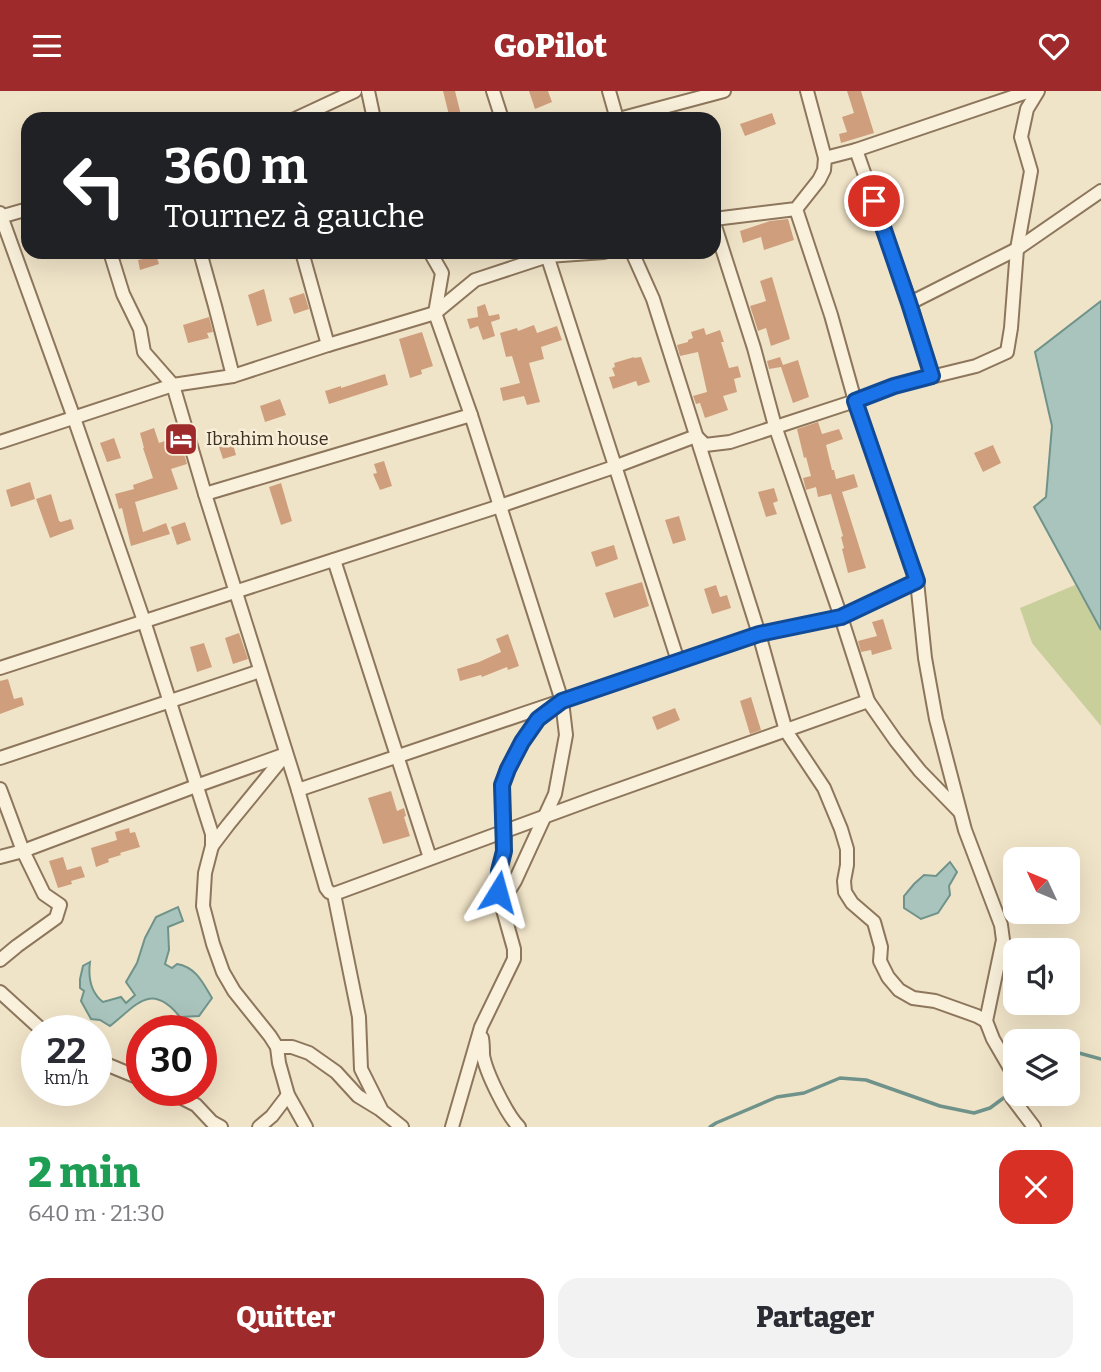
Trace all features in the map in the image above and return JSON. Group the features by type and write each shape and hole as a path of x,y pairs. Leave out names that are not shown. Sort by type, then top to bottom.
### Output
{"street":[{"path":"310,112 355,91"},
{"path":"368,91 372,112"},
{"path":"493,91 500,112"},
{"path":"608,91 616,112"},
{"path":"644,112 724,91"},
{"path":"721,220 796,209 819,180 824,170 825,158 807,91"},
{"path":"825,158 1030,91"},
{"path":"696,436 705,445 730,442 894,386 976,366 1007,352 1012,328 1017,249 1031,171 1021,137 1027,109 1038,91"},
{"path":"856,150 932,376"},
{"path":"909,303 1017,249 1101,191"},
{"path":"796,209 831,315 855,401 917,581 925,658 936,719 965,830 1001,925 1003,940 986,1021 1011,1070 1012,1098 1034,1127"},
{"path":"21,211 0,216 144,621 212,834 212,846 205,873 203,906 212,944 234,991 277,1047 288,1095 306,1127"},
{"path":"721,243 775,426 867,701 920,771 961,814"},
{"path":"112,259 123,294 140,329 144,352 173,385 329,892 334,894 867,701"},
{"path":"202,259 233,376"},
{"path":"304,259 328,345"},
{"path":"434,259 442,273 435,313 471,415 562,701 565,735 555,795 515,881 501,903"},
{"path":"0,442 173,385 233,376 435,313 475,280 533,259"},
{"path":"549,259 678,661"},
{"path":"635,259 653,299 759,634 786,731 824,788 835,811 847,849 845,892 852,904 874,922 881,947 880,961 899,990 913,998 934,1001 986,1021"},
{"path":"205,494 471,415"},
{"path":"0,668 500,506 696,436"},
{"path":"334,560 430,858"},
{"path":"298,790 759,634 841,617 917,581"},
{"path":"0,758 260,671"},
{"path":"453,1127 481,1027 514,959 514,949 498,892 505,831 502,785 522,742 538,719 562,701"},
{"path":"0,857 23,851 286,754"},
{"path":"212,846 286,754"},
{"path":"0,789 23,851 44,894 60,905 56,918 0,960"},
{"path":"334,894 359,1017 360,1069 382,1111"},
{"path":"0,992 25,1015"},
{"path":"481,1027 484,1058 495,1087 519,1127"},
{"path":"277,1047 292,1047 309,1053 336,1072 358,1096 402,1127"},
{"path":"259,1127 272,1116 288,1095"},
{"path":"197,1106 212,1122 221,1127"}],"green space":[{"path":"1075,585 1101,630 1101,726 1032,643 1020,608"}],"water":[{"path":"1101,301 1101,630 1034,507 1046,497 1052,426 1035,352"},
{"path":"950,862 957,872 949,886 950,895 938,913 921,919 904,908 904,896 914,884 924,875 936,876"},
{"path":"178,907 183,921 168,927 169,950 165,964 172,968 177,964 189,968 202,981 212,998 200,1015 178,1015 161,1000 152,998 136,1004 112,1024 112,1015 89,1015 81,1001 84,991 80,988 83,966 90,962 91,984 95,994 103,1002 121,997 126,1003 135,995 126,982 156,917"}],"building":[{"path":"443,91 455,91 460,112 448,112"},
{"path":"529,91 548,91 552,102 535,109"},
{"path":"847,91 861,91 874,133 841,143 839,134 847,132 842,117 854,113"},
{"path":"772,113 776,124 745,136 740,124"},
{"path":"788,219 794,240 764,250 761,237 743,243 740,231 770,221"},
{"path":"157,259 159,264 140,270 138,260"},
{"path":"772,277 790,339 771,346 766,328 758,331 750,306 766,301 760,281"},
{"path":"264,289 272,321 257,326 248,295"},
{"path":"304,293 309,309 294,314 289,298"},
{"path":"485,304 489,316 499,314 500,319 491,322 495,336 483,340 478,326 470,329 467,319 478,317 477,307"},
{"path":"209,317 213,332 207,333 209,338 188,343 183,325"},
{"path":"534,325 537,333 557,326 562,340 541,347 544,359 529,363 540,402 527,405 524,396 503,401 500,388 520,383 512,356 506,357 500,333 517,328 518,331"},
{"path":"704,328 706,335 720,330 729,368 738,366 741,377 734,379 737,392 723,396 728,410 705,418 700,403 696,404 693,396 707,392 698,352 680,356 677,345 693,338 691,332"},
{"path":"422,332 433,366 410,378 399,339"},
{"path":"641,357 650,382 638,386 636,381 613,389 609,377 615,376 612,368 615,367 614,363"},
{"path":"780,357 783,365 798,360 809,397 793,403 781,367 769,369 767,361"},
{"path":"385,374 388,385 329,404 325,391"},
{"path":"280,399 286,415 265,422 260,406"},
{"path":"818,422 822,434 839,429 843,439 826,445 836,479 854,474 858,487 842,492 866,568 848,573 842,549 843,536 831,494 818,497 816,487 806,490 803,478 811,476 797,429"},
{"path":"154,428 159,443 179,436 187,464 171,469 178,489 135,502 143,532 166,523 170,534 131,546 122,508 119,509 115,494 134,489 133,485 153,478 140,433"},
{"path":"231,437 236,455 223,459 217,441"},
{"path":"114,438 121,458 107,462 100,443"},
{"path":"993,445 1001,463 983,472 974,453"},
{"path":"384,461 392,486 380,490 373,474 377,473 374,464"},
{"path":"30,482 35,499 11,507 6,490"},
{"path":"281,483 292,521 281,525 269,487"},
{"path":"774,488 778,501 773,503 777,514 766,517 758,492"},
{"path":"51,494 59,521 71,519 74,529 50,538 36,499"},
{"path":"679,516 686,540 673,544 665,520"},
{"path":"185,522 191,540 177,545 171,527"},
{"path":"614,545 618,559 596,567 591,552"},
{"path":"642,582 649,606 614,618 605,593"},
{"path":"716,585 720,597 727,595 731,608 712,614 704,589"},
{"path":"883,619 892,649 872,655 871,650 861,652 858,641 877,636 872,622"},
{"path":"239,633 248,659 233,664 225,638"},
{"path":"508,634 519,666 460,681 457,669 501,652 496,639"},
{"path":"204,643 212,667 197,672 190,647"},
{"path":"8,679 14,699 22,697 24,705 0,714 0,681"},
{"path":"751,697 761,730 750,734 740,701"},
{"path":"675,708 680,720 657,730 652,717"},
{"path":"391,791 397,811 404,808 410,836 383,844 368,798"},
{"path":"129,828 130,833 135,832 140,847 120,853 121,855 108,859 109,862 96,867 91,848 117,840 115,832"},
{"path":"63,857 67,870 81,866 85,877 58,888 49,861"}],"waterway":[{"path":"1080,1053 1101,1059"},
{"path":"710,1127 777,1097 804,1093 840,1078 866,1080 940,1106 974,1113 990,1108 1003,1098"}],"place":[{"name":"Ibrahim house","path":"181,439"}],"route":[{"path":"498,892 505,831 502,785 522,742 538,719 562,701 759,634 841,617 917,581 855,401 894,386 932,376 874,201"}]}
